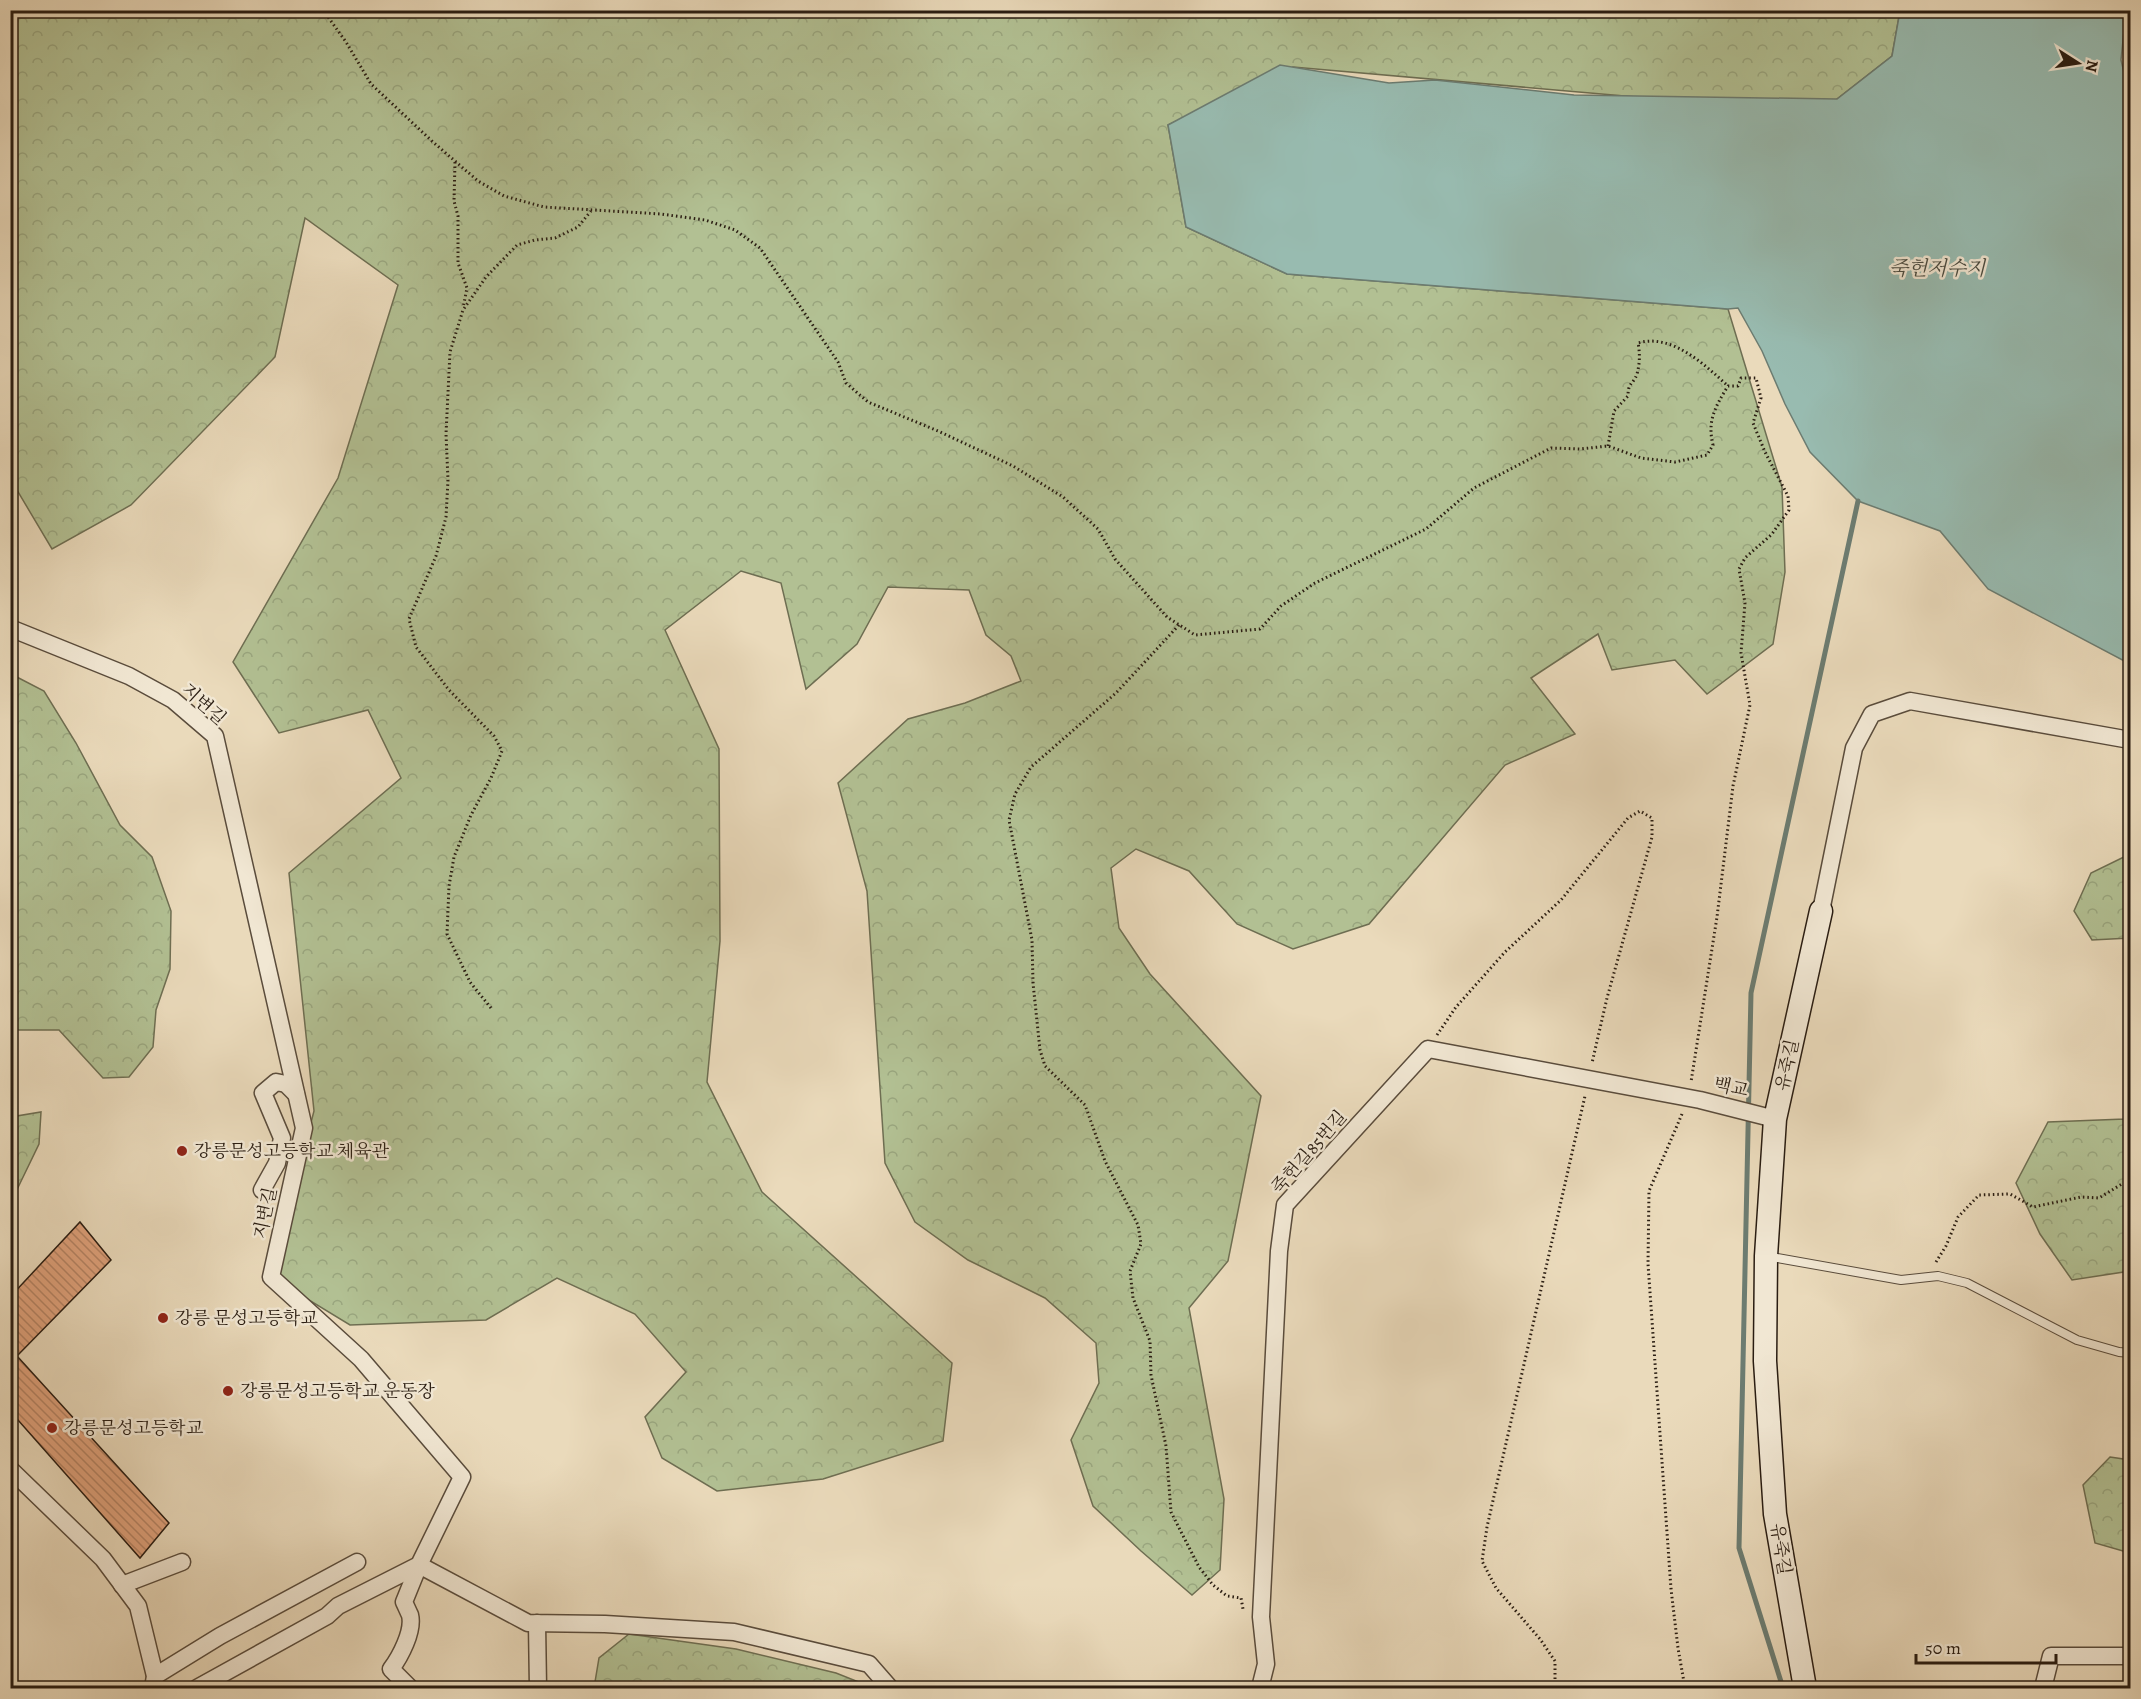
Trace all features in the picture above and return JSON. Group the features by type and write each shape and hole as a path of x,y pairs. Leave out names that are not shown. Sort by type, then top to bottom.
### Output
{"street":[{"name":"지변길","path":"10,628 129,676 173,700 215,736 303,1128 271,1277 361,1359 462,1477 419,1565"},
{"name":"유죽길","path":"1805,1689 1775,1514 1766,1361 1764,1116 1821,911 1854,748 1872,714 1910,700 2130,741"},
{"name":"죽헌길85번길","path":"1260,1689 1266,1664 1261,1617 1280,1251 1285,1205 1428,1049"},
{"path":"1428,1049 1694,1099"},
{"path":"262,1190 277,1163 282,1138 263,1093 276,1082 286,1084 296,1094"},
{"name":"백교","path":"1694,1099 1764,1116"},
{"path":"10,1469 103,1559 138,1606 154,1682 219,1636 357,1562"},
{"path":"123,1585 182,1562"},
{"path":"419,1565 528,1623 604,1624 734,1632 869,1664 890,1689"},
{"path":"198,1689 327,1616 338,1606 419,1565"},
{"path":"410,1689 391,1669 401,1656 408,1635 411,1617 404,1602 419,1565"},
{"path":"537,1623 538,1689"},
{"path":"2043,1689 2051,1656 2130,1656"}],"lane":[{"path":"1766,1256 1901,1280 1938,1276 1967,1283 2077,1340 2130,1353"}],"path":[{"path":"323,10 346,42 371,84 455,162 478,181 504,196 544,207 661,214 705,220 735,230 760,248 805,311 838,362 846,382 853,389 868,402 1013,466 1063,497 1098,529 1115,559 1167,617 1195,635 1260,629 1281,606 1315,583 1426,529 1474,488 1551,448 1580,449 1608,446 1641,458 1675,462 1707,455 1713,445 1709,430 1717,404 1728,386"},
{"path":"455,162 454,201 458,216 458,263 466,288 450,352 446,434 448,480 446,517 436,556 409,620 416,647 449,690 494,736 502,751 491,778 471,815 454,857 449,886 447,934 470,982 491,1008"},
{"path":"462,310 486,277 517,245 555,238 578,227 591,211"},
{"path":"1608,446 1614,411 1628,396 1628,386 1637,376 1640,353 1638,343 1656,341 1676,346 1728,386 1738,386 1741,378 1756,378 1761,398 1753,423 1788,496 1789,510 1772,534 1745,558 1739,569 1745,603 1741,653 1750,705 1733,786 1694,1099 1649,1191 1648,1264 1671,1589 1678,1648 1686,1689"},
{"path":"1179,625 1116,693 1031,767 1015,794 1009,820 1032,940 1040,1050 1045,1066 1085,1105 1105,1161 1138,1225 1141,1244 1130,1271 1133,1298 1150,1341 1151,1375 1166,1446 1171,1512 1199,1567 1213,1585 1227,1596 1241,1598 1243,1611 1261,1617"},
{"path":"1428,1049 1456,1007 1498,960 1560,900 1628,818 1640,812 1652,818 1652,837 1607,998 1588,1078 1487,1527 1482,1561 1496,1588 1540,1639 1555,1662 1555,1689"},
{"path":"1916,1279 1937,1261 1958,1217 1979,1195 2010,1194 2033,1207 2081,1197 2099,1198 2130,1179"}],"green space":[{"path":"10,11 1900,11 1892,56 1819,113 1293,67 1168,125 1186,227 1287,274 1728,309 1782,487 1785,572 1773,644 1707,694 1675,660 1612,670 1598,634 1531,678 1575,734 1505,765 1369,924 1293,949 1237,924 1189,871 1136,849 1111,868 1119,928 1150,974 1261,1096 1228,1261 1189,1308 1224,1499 1220,1570 1192,1595 1093,1506 1071,1440 1099,1383 1096,1343 1045,1298 968,1260 915,1222 885,1163 867,891 838,783 908,719 965,703 1021,681 1011,656 986,635 969,590 888,587 857,644 806,689 781,583 741,571 665,630 719,749 720,941 707,1082 762,1192 952,1363 943,1441 823,1479 717,1491 662,1458 645,1417 686,1372 635,1314 557,1278 486,1320 350,1325 271,1277 314,1111 289,873 401,778 368,710 279,733 233,662 338,478 398,285 305,218 275,357 131,505 52,549 11,480"},
{"path":"11,674 44,691 76,743 120,825 152,857 171,911 170,969 156,1010 153,1047 129,1077 103,1078 59,1030 11,1028"},
{"path":"2130,854 2130,938 2092,940 2074,911 2091,873"},
{"path":"41,1112 39,1144 11,1202 11,1117"},
{"path":"2130,1116 2130,1271 2072,1280 2040,1234 2016,1183 2048,1122 2125,1119"},
{"path":"2110,1457 2130,1460 2130,1553 2095,1543 2083,1485"},
{"path":"629,1634 736,1649 836,1673 864,1684 867,1688 594,1688 599,1658"}],"water":[{"name":"죽헌저수지","path":"1900,11 2126,11 2121,60 2130,98 2130,664 1988,589 1940,531 1858,501 1810,452 1785,404 1762,351 1738,308 1287,274 1186,227 1168,125 1280,65 1389,83 1435,80 1574,95 1837,99 1892,56"}],"building":[{"path":"80,1222 111,1260 17,1356 169,1523 140,1558 10,1411 10,1297"}],"waterway":[{"path":"1783,1688 1739,1548 1751,993 1858,501"}],"place":[{"name":"강릉문성고등학교 체육관","path":"182,1151"},
{"name":"강릉 문성고등학교","path":"163,1318"},
{"name":"강릉문성고등학교 운동장","path":"228,1391"},
{"name":"강릉문성고등학교","path":"52,1428"}]}
